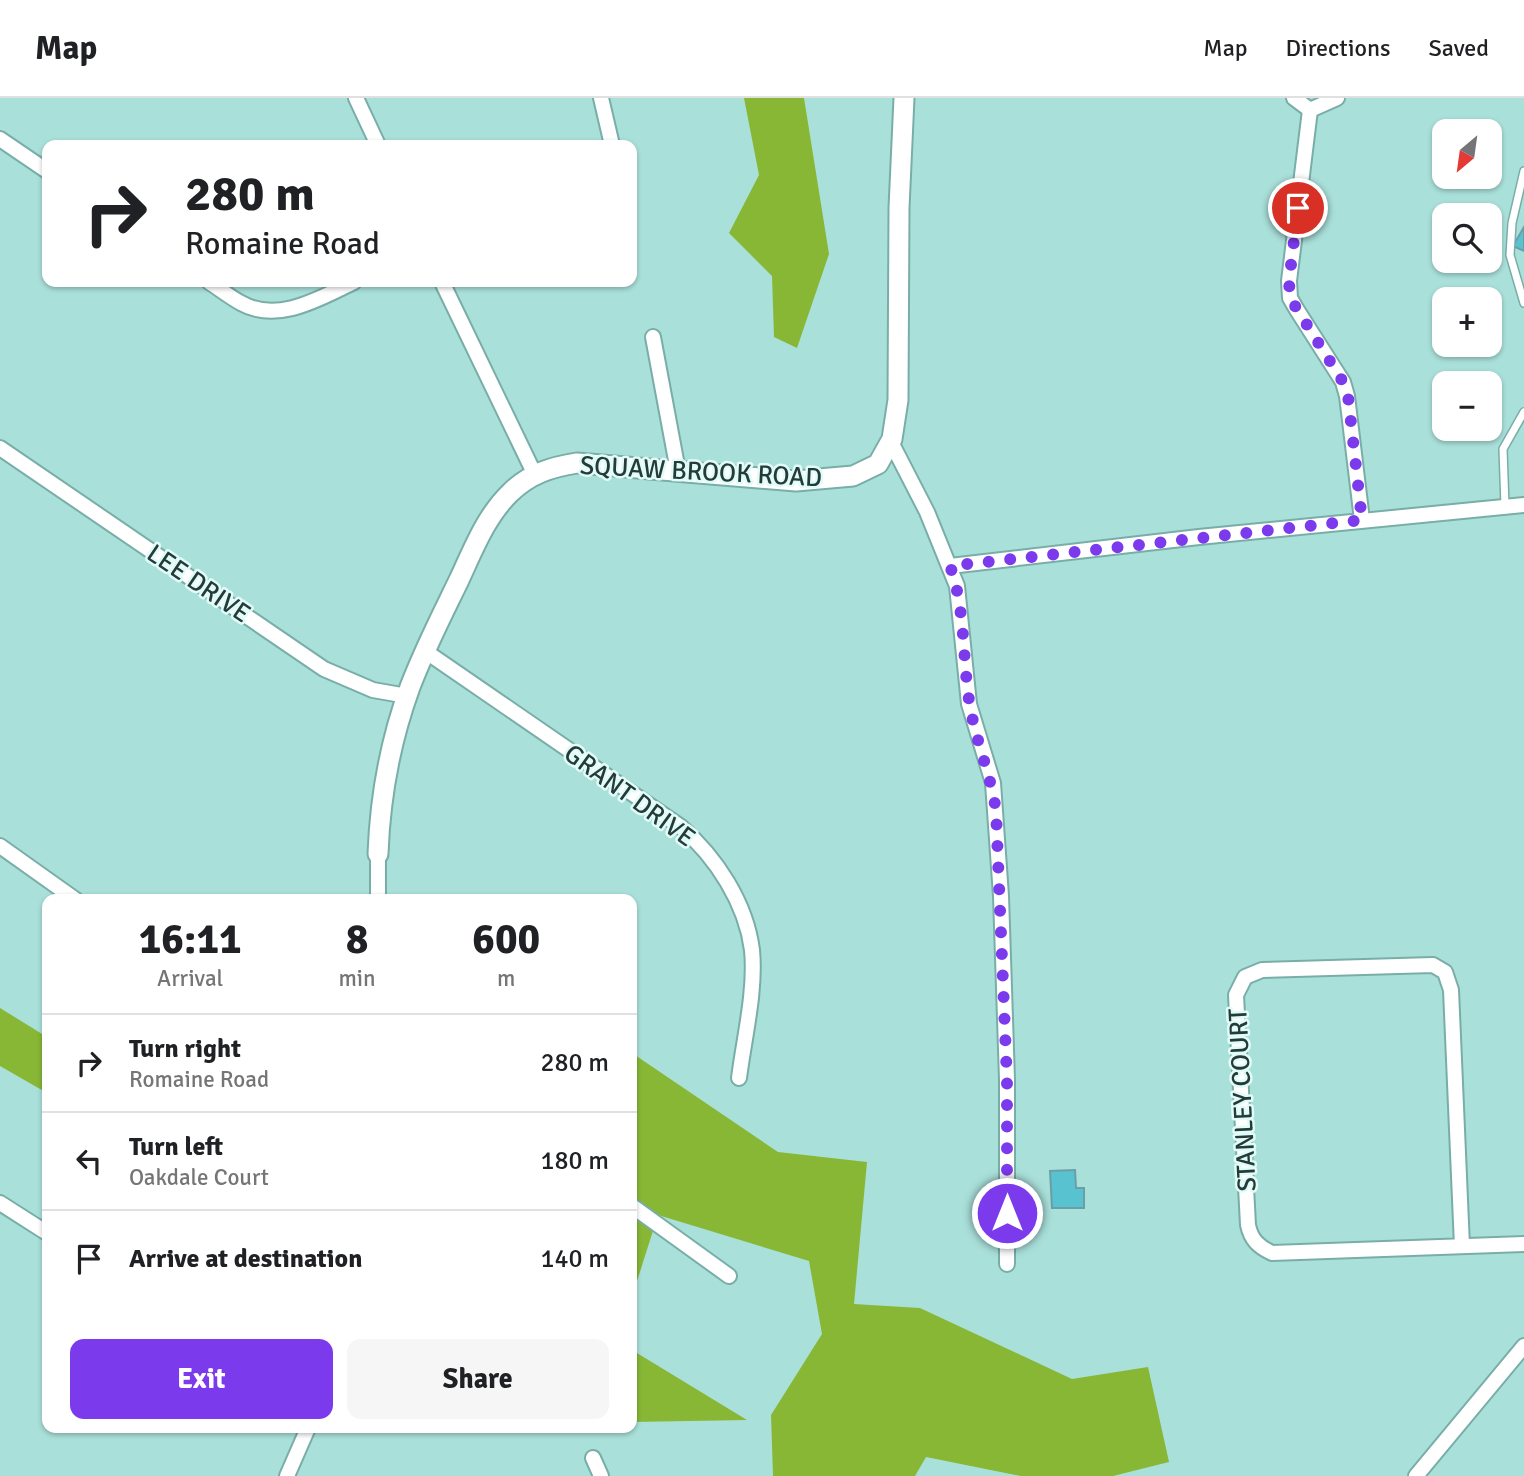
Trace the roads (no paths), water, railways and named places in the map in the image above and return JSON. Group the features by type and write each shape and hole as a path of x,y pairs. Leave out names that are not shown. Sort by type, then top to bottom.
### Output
{"street":[{"path":"356,98 376,140"},
{"path":"601,98 611,140"},
{"name":"SQUAW BROOK ROAD","path":"378,894 381,806 407,696 425,651 495,510 511,491 552,467 577,463 796,481 842,477 878,464 891,442 898,400 899,208 904,98"},
{"path":"1294,98 1310,110"},
{"path":"1310,110 1337,98"},
{"path":"1310,110 1289,281 1290,298 1343,382 1348,396 1362,520"},
{"path":"0,139 42,168"},
{"path":"217,287 243,304 272,312 309,303 343,287"},
{"path":"444,287 535,475"},
{"path":"653,337 678,471"},
{"path":"891,442 927,512 957,586 970,704 992,783 996,811 1007,1080 1007,1264"},
{"name":"LEE DRIVE","path":"0,448 324,669 373,690 407,696"},
{"path":"950,566 1362,520 1524,505"},
{"name":"GRANT DRIVE","path":"425,651 681,827 713,860 739,905 752,950 752,973 739,1079"},
{"path":"0,846 68,894"},
{"name":"STANLEY COURT","path":"1462,1246 1451,990 1445,972 1433,965 1262,970 1245,977 1236,995 1248,1225 1254,1241 1262,1249 1272,1253 1524,1244"},
{"path":"0,1203 42,1230"},
{"path":"637,1210 729,1276"},
{"path":"1416,1476 1524,1346"},
{"path":"287,1476 306,1433"},
{"path":"593,1458 601,1476"}],"lane":[{"path":"1524,171 1512,223 1510,255 1524,303"},
{"path":"1505,506 1503,449 1524,412"}]}
